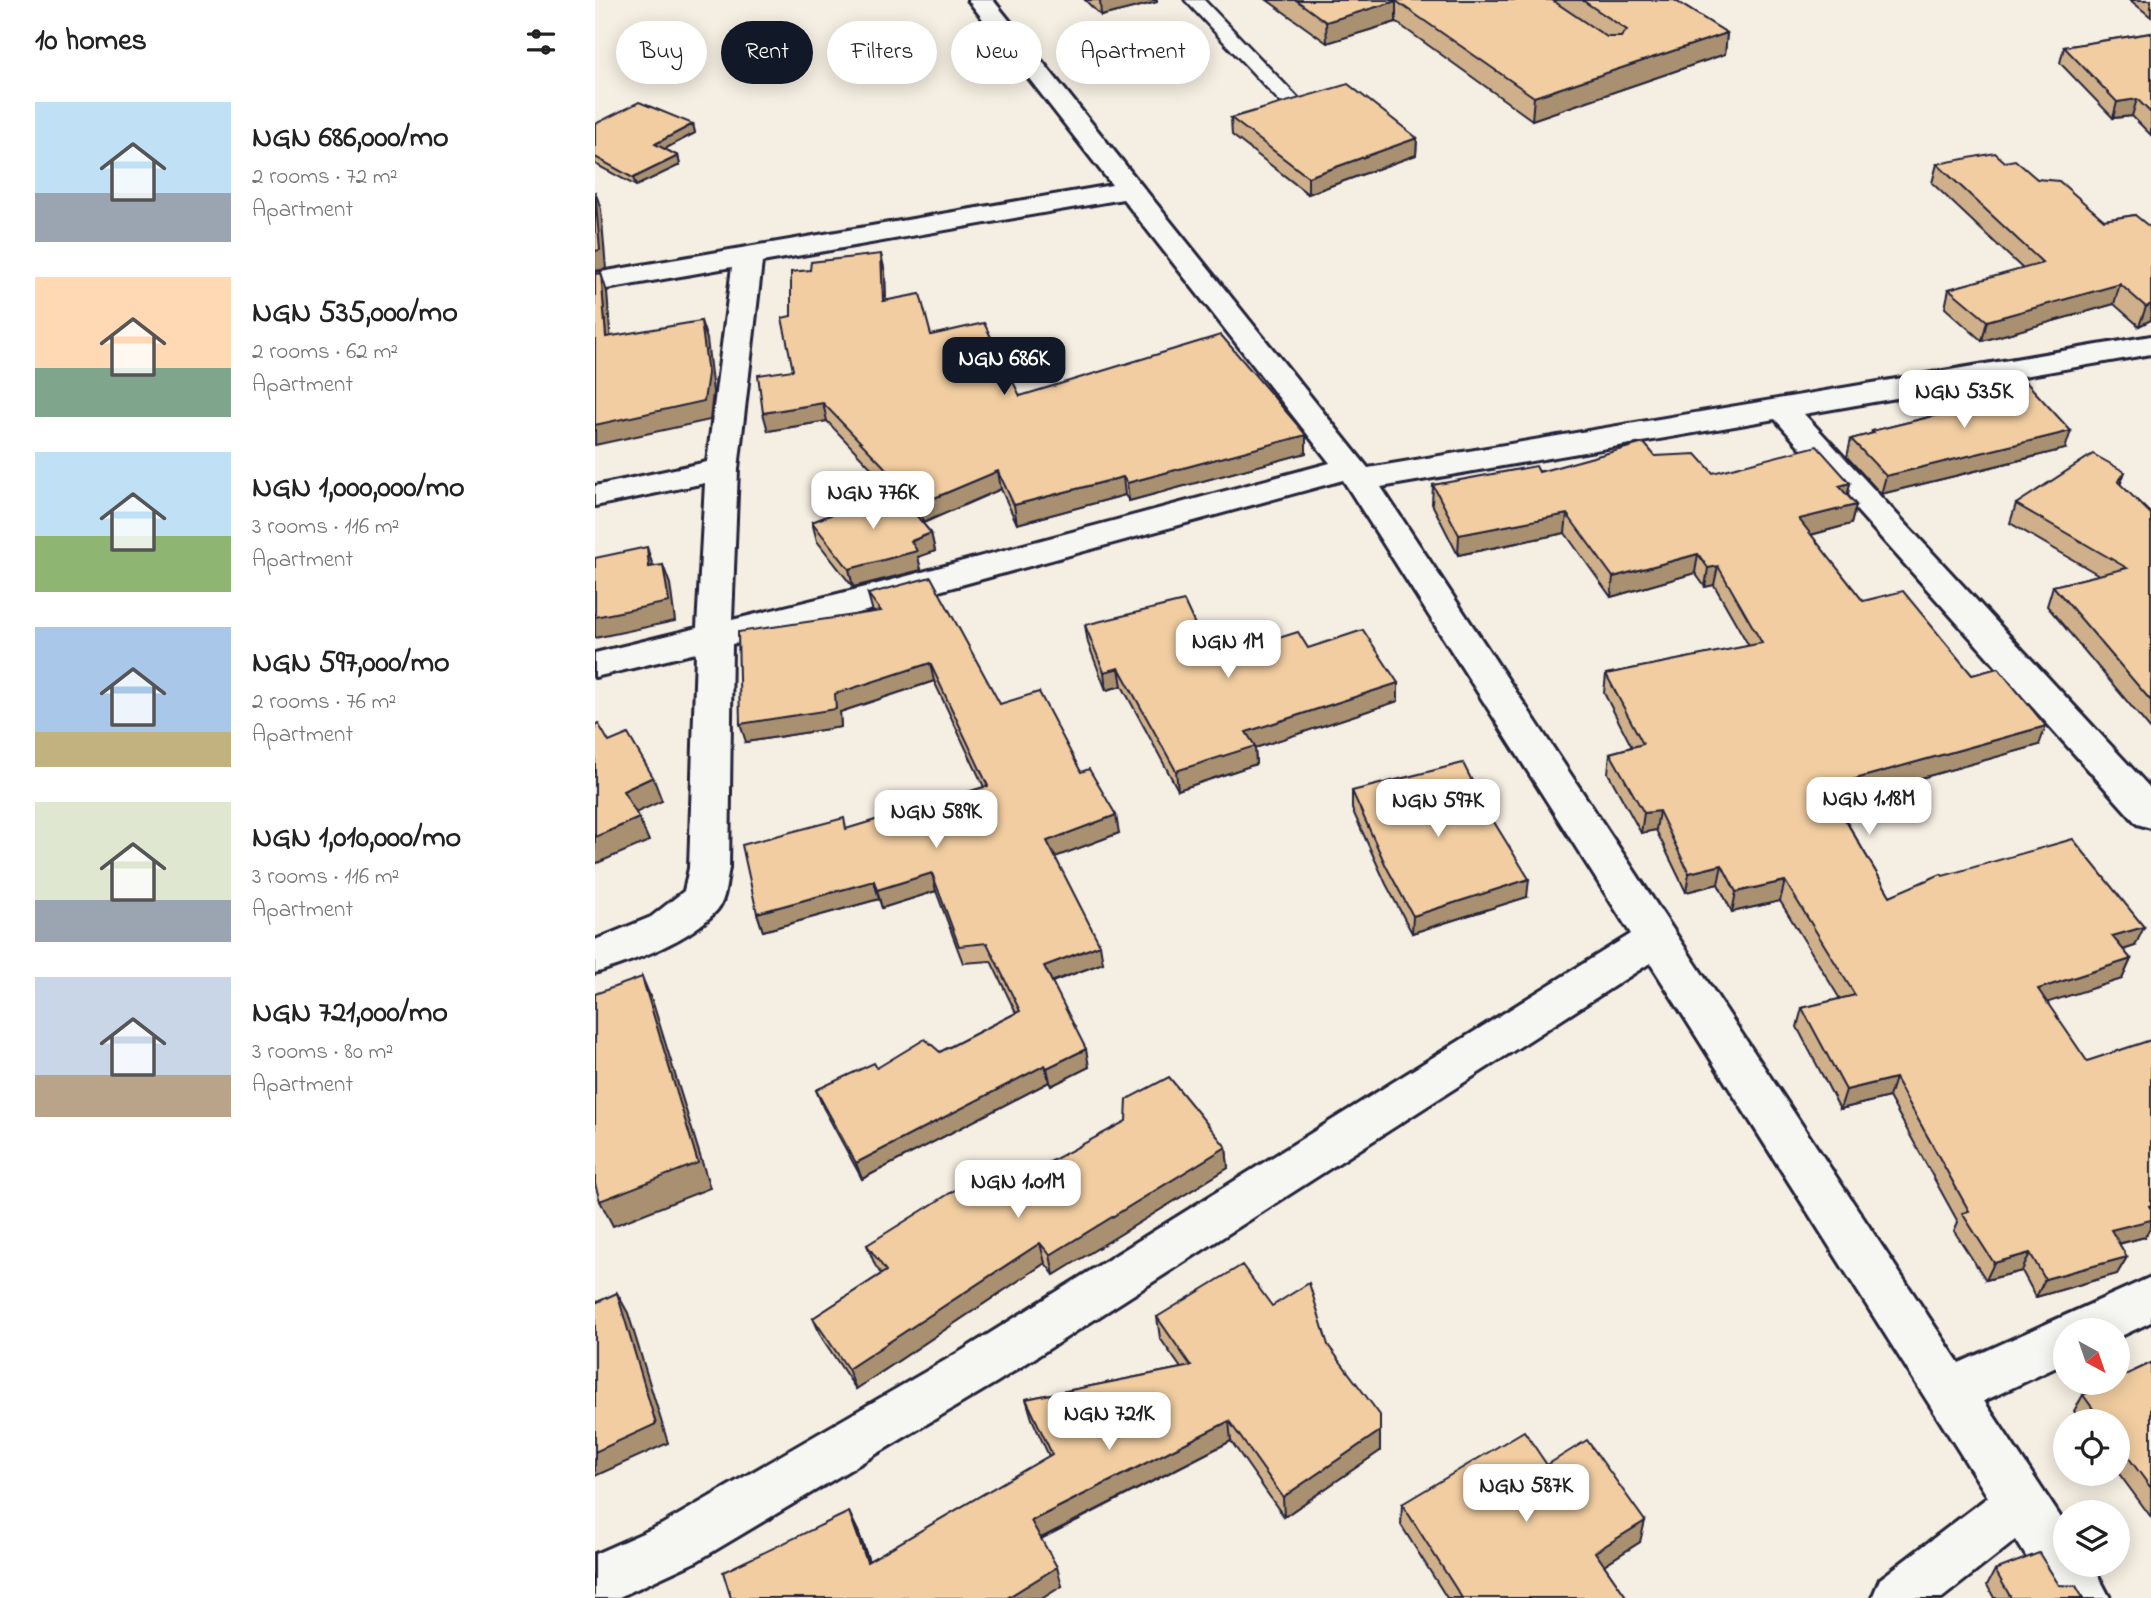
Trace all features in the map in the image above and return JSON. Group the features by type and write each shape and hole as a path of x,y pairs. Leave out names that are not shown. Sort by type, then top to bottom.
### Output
{"street":[{"path":"980,0 1355,474 2083,1598"},
{"path":"595,282 1130,190"},
{"path":"595,957 665,928 703,899 709,868 714,636 722,469 748,255"},
{"path":"595,665 1355,474 1782,408 2151,345"},
{"path":"1782,408 2151,814"},
{"path":"595,496 722,469"},
{"path":"595,1581 679,1543 980,1366 1656,939"},
{"path":"2110,1318 2151,1299"},
{"path":"1949,1392 2053,1344"},
{"path":"1899,1598 2022,1503"}],"lane":[{"path":"1194,0 1291,102"}],"building":[{"path":"1296,0 1552,0 1607,37 1621,37 1627,30 1582,0 1674,0 1727,33 1534,97 1396,1 1326,22"},
{"path":"2151,33 2151,113 2137,99 2117,102 2064,47"},
{"path":"1348,84 1417,138 1308,177 1231,118"},
{"path":"639,102 693,124 655,144 678,156 633,178 595,157 595,124"},
{"path":"1995,153 2005,162 2015,160 2037,179 2059,181 2104,220 2135,215 2151,228 2151,304 2146,307 2120,284 1987,321 1949,289 2043,263 1937,164"},
{"path":"595,191 600,250 595,251"},
{"path":"881,254 883,301 920,294 931,335 984,323 1020,396 1221,335 1306,435 1127,483 1123,477 1014,505 998,471 920,504 823,403 763,413 758,375 793,370 782,318 791,316 791,272 810,270 811,262"},
{"path":"601,273 606,337 701,321 708,374 704,401 595,425 595,274"},
{"path":"2026,382 2071,431 1886,476 1851,439 1874,433 1872,431 1967,408 1957,396"},
{"path":"1644,443 1655,456 1696,454 1713,473 1817,446 1850,483 1839,486 1856,505 1799,519 1863,601 1903,591 1972,675 1998,668 2046,726 1826,787 1890,896 1941,874 1943,876 2073,839 2144,927 2112,936 2131,959 2038,989 2087,1061 2151,1040 2151,1220 2111,1230 2127,1257 2045,1279 2030,1253 1994,1263 1962,1213 1969,1211 1895,1078 1846,1090 1802,1008 1855,995 1785,881 1736,892 1722,865 1689,873 1659,811 1644,813 1610,753 1643,744 1606,674 1762,643 1718,566 1708,568 1698,554 1613,577 1567,514 1459,535 1433,485 1536,466 1539,472"},
{"path":"2093,454 2125,472 2118,482 2151,514 2151,701 2053,586 2127,568 2016,504"},
{"path":"895,490 931,533 911,541 917,551 849,569 812,522"},
{"path":"647,547 649,567 663,565 669,602 595,617 595,558"},
{"path":"931,577 1000,704 1039,692 1081,772 1089,769 1116,815 1047,841 1100,945 1044,966 1086,1049 1047,1068 1045,1065 856,1163 816,1090 874,1063 877,1068 925,1039 940,1052 1020,1011 987,943 959,946 932,873 877,890 874,881 757,913 742,845 844,818 846,829 988,786 930,663 835,694 836,709 740,724 738,632 881,611 868,594"},
{"path":"1184,601 1211,659 1298,632 1308,648 1363,630 1398,683 1246,732 1255,746 1176,771 1119,668 1104,672 1085,625"},
{"path":"598,723 609,742 628,734 653,777 623,791 639,818 595,837 595,725"},
{"path":"1463,763 1486,809 1529,879 1413,916 1386,866 1352,791"},
{"path":"642,977 698,1163 600,1201 595,1184 595,994"},
{"path":"1169,1077 1226,1147 1050,1255 1040,1243 848,1369 813,1318 886,1271 867,1245 971,1180 985,1197 1126,1121 1127,1099"},
{"path":"1242,1265 1272,1306 1309,1283 1328,1345 1380,1415 1380,1431 1283,1497 1229,1421 1031,1521 1057,1567 1007,1598 731,1598 723,1572 849,1512 867,1562 1052,1454 1026,1399 1191,1366 1157,1317"},
{"path":"617,1293 656,1424 595,1452 595,1303"},
{"path":"2151,1363 2151,1488 2130,1460 2130,1409 2093,1409 2083,1395 2130,1395 2130,1373"},
{"path":"1524,1431 1547,1465 1587,1440 1645,1521 1595,1552 1627,1598 1462,1598 1402,1504"},
{"path":"2039,1553 2059,1585 2076,1586 2083,1598 2011,1598 1995,1570"}]}
